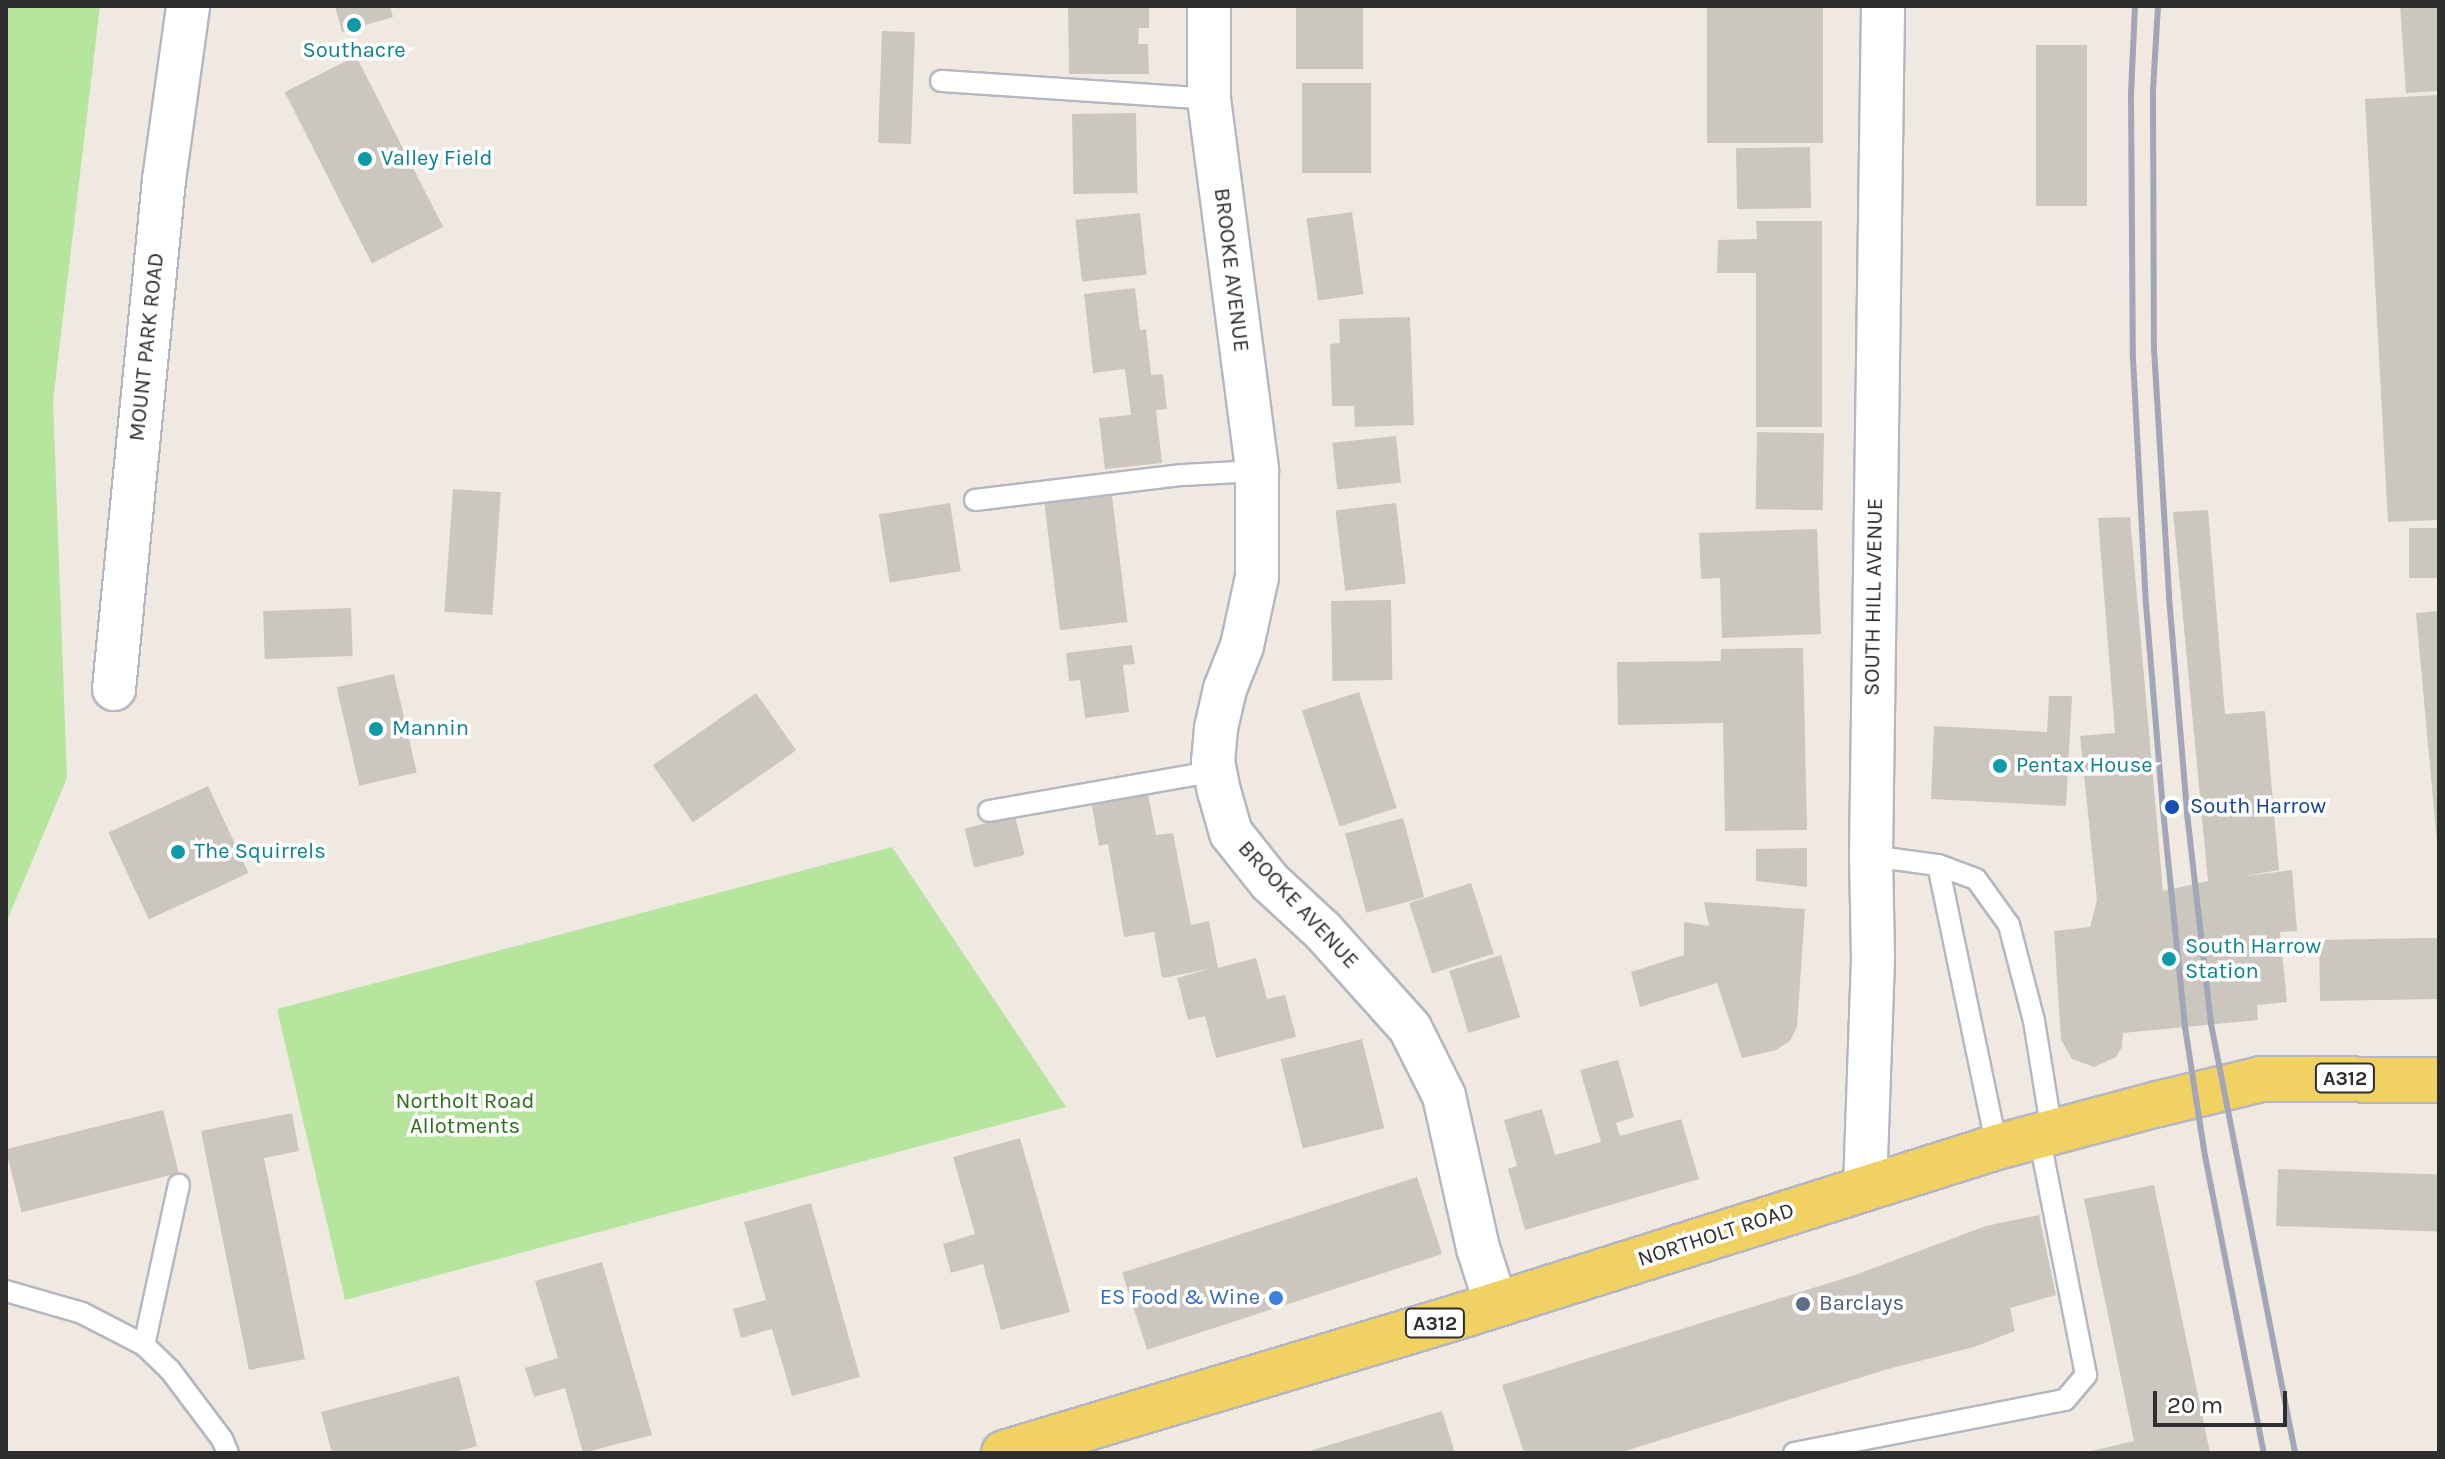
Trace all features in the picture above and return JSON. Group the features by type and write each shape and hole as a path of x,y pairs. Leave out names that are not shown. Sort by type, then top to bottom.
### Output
{"main road":[{"name":"NORTHOLT ROAD","path":"1004,1453 2046,1134 2261,1079 2439,1080"}],"street":[{"name":"MOUNT PARK ROAD","path":"114,689 164,180 188,6"},
{"name":"BROOKE AVENUE","path":"1209,6 1209,99 1257,471 1257,577 1242,646 1225,689 1216,728 1215,771 1231,833 1270,882 1323,931 1410,1028 1444,1096 1478,1248 1496,1304"},
{"name":"SOUTH HILL AVENUE","path":"1865,1188 1873,958 1871,856 1883,6"}],"lane":[{"path":"941,81 1209,99"},
{"path":"975,500 1183,475 1257,471"},
{"path":"989,811 1215,771"},
{"path":"1794,1453 2065,1400 2086,1375 2046,1134 2034,1021 2009,925 1976,879 1938,865 1871,856"},
{"path":"1938,865 1997,1147"},
{"path":"144,1345 179,1185"},
{"path":"6,1291 82,1313 144,1345 170,1370 222,1439 228,1453"}],"green space":[{"path":"6,6 100,6 53,401 67,778 6,923"},
{"name":"Northolt Road Allotments","path":"892,847 1066,1107 345,1300 277,1009"}],"building":[{"name":"Southacre","path":"335,6 390,6 393,17 342,32"},
{"path":"1068,6 1149,6 1149,28 1139,28 1138,44 1148,44 1149,74 1069,74"},
{"path":"1296,6 1363,6 1363,69 1296,69"},
{"path":"1707,6 1823,6 1823,143 1707,143"},
{"path":"2400,6 2439,6 2439,91 2406,93"},
{"path":"882,31 915,32 911,144 878,143"},
{"path":"2036,45 2087,45 2087,206 2036,206"},
{"name":"Valley Field","path":"356,56 443,227 372,263 285,92"},
{"path":"1302,83 1371,83 1371,173 1302,173"},
{"path":"2439,95 2439,520 2388,522 2365,99"},
{"path":"1136,113 1137,193 1073,194 1072,114"},
{"path":"1810,147 1811,208 1737,209 1736,148"},
{"path":"1352,212 1364,294 1318,301 1306,218"},
{"path":"1140,213 1146,275 1082,281 1075,220"},
{"path":"1756,221 1822,221 1822,427 1756,427 1756,273 1717,273 1718,240 1757,239"},
{"path":"1135,288 1140,330 1146,329 1151,375 1163,374 1167,409 1156,410 1162,463 1105,469 1099,418 1131,415 1125,369 1093,373 1084,294"},
{"path":"1410,317 1414,425 1355,427 1354,406 1332,406 1330,344 1340,343 1339,319"},
{"path":"1757,432 1824,433 1823,510 1756,509"},
{"path":"1396,436 1401,483 1337,489 1332,443"},
{"path":"1111,488 1127,622 1060,630 1044,496"},
{"path":"453,489 501,492 492,615 444,612"},
{"path":"950,503 961,571 890,582 879,514"},
{"path":"1396,503 1406,583 1345,591 1335,510"},
{"path":"2208,510 2225,714 2265,711 2279,870 2240,877 2292,870 2297,931 2280,932 2287,1002 2257,1005 2258,1020 2123,1033 2122,1047 2116,1057 2094,1067 2072,1059 2061,1040 2054,931 2090,927 2097,900 2080,736 2115,733 2098,518 2130,517 2163,891 2208,881 2173,512"},
{"path":"2409,528 2439,528 2439,578 2409,578"},
{"path":"1817,529 1821,634 1722,638 1720,578 1701,579 1699,533"},
{"path":"1391,600 1392,680 1332,681 1331,601"},
{"path":"351,608 353,656 265,659 263,611"},
{"path":"2439,611 2439,843 2437,843 2416,613"},
{"path":"1132,645 1135,664 1123,665 1129,712 1085,718 1080,680 1069,681 1066,653"},
{"path":"1803,648 1807,830 1725,831 1723,723 1618,725 1617,662 1721,661 1721,649"},
{"name":"Mannin","path":"394,674 417,772 359,786 337,687"},
{"path":"1359,692 1397,808 1340,827 1302,711"},
{"path":"756,693 796,750 693,823 653,765"},
{"name":"Pentax House","path":"2049,696 2072,696 2066,806 1931,799 1934,726 2047,732"},
{"name":"The Squirrels","path":"208,786 249,873 149,919 108,832"},
{"path":"1147,789 1156,835 1173,833 1191,925 1209,921 1218,968 1256,958 1267,999 1285,995 1296,1037 1216,1058 1205,1016 1188,1020 1177,978 1209,969 1162,978 1154,932 1124,937 1108,844 1099,846 1091,800"},
{"path":"1015,816 1025,855 974,867 965,829"},
{"path":"1403,818 1424,897 1366,913 1345,834"},
{"path":"1807,848 1807,887 1756,881 1756,849"},
{"path":"1471,883 1494,953 1432,973 1409,903"},
{"path":"1704,902 1805,909 1797,1027 1790,1041 1776,1050 1742,1058 1717,983 1640,1007 1631,972 1684,955 1684,922 1709,926"},
{"path":"2439,938 2439,999 2320,1001 2319,940"},
{"path":"1501,955 1520,1017 1468,1033 1449,971"},
{"path":"1362,1039 1384,1128 1303,1149 1280,1059"},
{"path":"1618,1060 1634,1117 1616,1123 1620,1136 1681,1119 1699,1179 1525,1230 1508,1169 1517,1166 1504,1120 1542,1109 1555,1155 1601,1142 1580,1070"},
{"path":"163,1110 179,1173 22,1212 6,1149"},
{"path":"292,1113 299,1151 264,1158 305,1359 249,1370 201,1131"},
{"path":"1020,1138 1070,1312 1001,1330 983,1264 951,1273 943,1244 975,1234 953,1157"},
{"path":"2278,1169 2439,1175 2437,1232 2276,1226"},
{"path":"1417,1177 1442,1254 1147,1350 1122,1273"},
{"path":"2154,1185 2210,1453 2083,1453 2134,1441 2084,1199"},
{"path":"811,1203 860,1377 792,1396 772,1329 741,1338 733,1309 766,1300 744,1222"},
{"path":"2039,1215 2056,1295 2010,1308 2015,1331 1974,1347 1888,1369 1619,1453 1524,1453 1502,1385 1858,1274 1986,1226"},
{"path":"602,1262 652,1435 583,1453 565,1388 534,1397 525,1368 558,1358 535,1281"},
{"path":"459,1376 477,1446 451,1453 332,1453 321,1412"},
{"path":"1442,1411 1455,1453 1306,1452"}],"railway":[{"path":"2135,6 2131,95 2133,358 2146,604 2163,810 2185,1027 2205,1156 2264,1453"},
{"path":"2158,6 2153,90 2154,349 2169,597 2187,813 2211,1024 2295,1453"}],"place":[{"name":"Southacre","path":"354,25"},
{"name":"Valley Field","path":"365,159"},
{"name":"Mannin","path":"376,729"},
{"name":"Pentax House","path":"2000,766"},
{"name":"South Harrow","path":"2172,807"},
{"name":"The Squirrels","path":"178,852"},
{"name":"South Harrow Station","path":"2169,959"},
{"name":"ES Food & Wine","path":"1276,1298"},
{"name":"Barclays","path":"1803,1304"}]}
